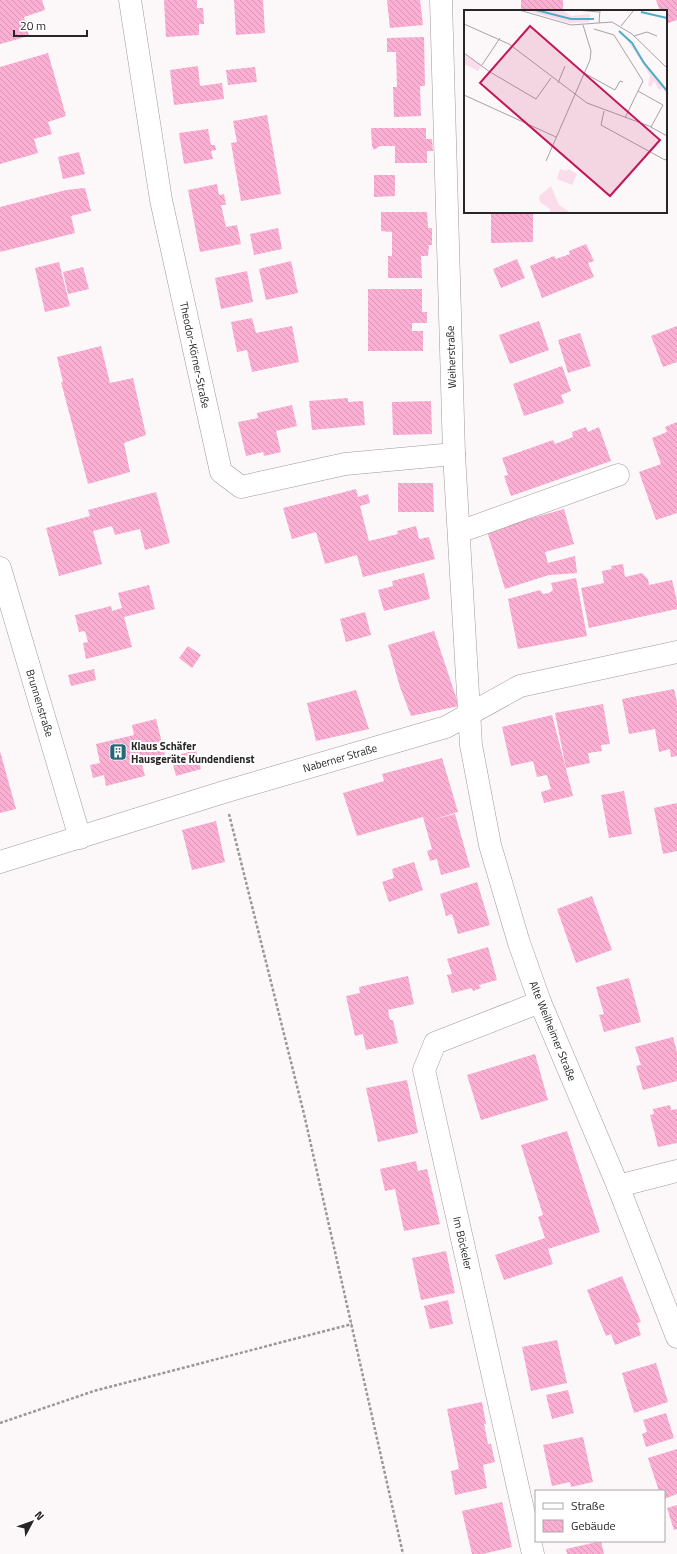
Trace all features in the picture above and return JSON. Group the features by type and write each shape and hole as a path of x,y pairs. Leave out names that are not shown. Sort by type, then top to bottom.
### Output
{"street":[{"name":"Theodor-Körner-Straße","path":"130,0 161,200 221,472 241,487 345,464 454,454"},
{"name":"Weiherstraße","path":"441,0 454,454 470,714"},
{"path":"459,532 618,475"},
{"name":"Brunnenstraße","path":"0,568 80,838"},
{"name":"Naberner Straße","path":"0,862 224,792 446,727 520,686 677,652"},
{"name":"Alte Weilheimer Straße","path":"470,714 471,745 490,845 519,943 540,1002 618,1186 677,1337"},
{"name":"Im Böckeler","path":"533,1554 424,1070 435,1043 540,1002"},
{"path":"618,1186 677,1170"}],"path":[{"path":"224,792 304,1114 403,1554"},
{"path":"0,1423 94,1390 352,1324"}],"building":[{"path":"0,0 42,0 45,10 24,17 29,36 0,44"},
{"path":"164,0 197,0 197,8 203,8 204,24 199,24 199,35 166,37"},
{"path":"234,0 263,0 265,33 236,35"},
{"path":"387,0 420,0 423,25 390,28"},
{"path":"521,0 563,0 563,10 521,10"},
{"path":"656,0 677,0 677,20 667,24 667,10 660,10"},
{"path":"424,37 425,86 420,86 421,116 394,117 393,87 397,87 396,52 387,52 387,38"},
{"path":"48,53 66,116 48,122 52,134 34,139 38,153 0,164 0,67"},
{"path":"198,66 200,86 222,83 224,99 174,105 170,70"},
{"path":"255,67 257,82 228,85 226,70"},
{"path":"267,115 281,194 241,201 231,143 237,142 233,121"},
{"path":"371,128 426,128 426,139 432,139 433,151 427,151 427,163 395,163 395,146 380,146 374,150 372,146"},
{"path":"208,129 211,145 215,145 216,150 211,151 213,159 184,164 179,133"},
{"path":"79,152 85,174 63,179 58,157"},
{"path":"374,175 395,175 395,196 374,197"},
{"path":"217,184 219,195 224,194 226,205 221,205 226,227 237,225 241,244 200,252 188,190"},
{"path":"85,188 91,211 71,216 75,233 0,252 0,207 66,190"},
{"path":"381,212 427,212 428,228 432,228 432,245 429,245 428,256 421,256 422,278 388,278 388,256 392,256 392,232 381,231"},
{"path":"491,213 533,213 533,242 491,243"},
{"path":"278,228 282,249 254,255 250,234"},
{"path":"586,244 594,261 588,263 594,277 542,298 530,266 554,256 556,259 570,254 569,251"},
{"path":"517,259 525,278 501,288 493,269"},
{"path":"291,261 298,293 266,300 259,269"},
{"path":"59,262 70,306 45,312 35,268"},
{"path":"83,267 89,289 68,294 63,272"},
{"path":"247,271 253,302 221,309 215,278"},
{"path":"368,289 422,289 422,312 427,312 427,323 412,323 412,331 423,331 423,351 368,351"},
{"path":"252,318 256,333 292,326 299,362 252,372 247,350 237,352 231,322"},
{"path":"539,321 549,350 510,364 499,335"},
{"path":"677,326 677,362 663,367 651,336"},
{"path":"580,333 591,366 568,373 558,340"},
{"path":"101,346 110,383 133,378 146,435 124,443 130,472 88,484 61,382 63,382 57,357"},
{"path":"562,366 571,391 561,395 564,403 524,416 513,384"},
{"path":"348,398 348,402 363,401 365,425 312,430 309,401"},
{"path":"431,401 432,434 393,435 392,402"},
{"path":"292,405 297,426 276,431 281,452 264,456 263,452 246,456 238,422 258,418 257,413"},
{"path":"677,422 677,513 656,520 639,472 661,464 652,438 667,432 665,427"},
{"path":"586,427 588,432 599,427 611,461 511,496 504,476 508,475 502,458 553,440 555,444 573,437 572,432"},
{"path":"398,483 433,483 434,512 398,512"},
{"path":"356,489 358,497 368,494 370,503 360,506 369,541 398,534 397,531 416,526 419,539 429,537 435,559 363,577 357,555 325,564 316,532 292,539 283,508"},
{"path":"156,492 170,543 145,550 140,529 115,535 112,526 93,531 102,564 59,576 46,528 90,516 88,510"},
{"path":"564,509 574,544 545,552 548,563 575,556 577,573 549,575 505,589 487,531"},
{"path":"623,564 625,577 642,573 648,579 649,585 672,580 677,601 677,609 589,628 581,588 604,583 602,571 612,569 611,566"},
{"path":"424,573 430,599 384,611 378,590 393,586 392,581"},
{"path":"576,578 587,636 518,649 508,599 540,590 543,594 549,593 553,590 551,583"},
{"path":"149,585 155,609 124,617 132,647 86,659 83,643 88,642 85,631 79,632 75,615 111,606 112,611 122,608 118,593"},
{"path":"365,612 371,635 346,642 340,619"},
{"path":"434,631 459,706 411,716 400,687 388,645"},
{"path":"188,646 201,655 192,668 179,658"},
{"path":"94,669 96,680 71,686 68,675"},
{"path":"674,689 677,702 677,756 671,757 670,749 659,752 655,729 629,734 622,699"},
{"path":"356,690 369,729 316,741 307,703"},
{"path":"603,704 610,744 601,745 602,751 588,753 590,763 566,768 555,713"},
{"path":"552,715 573,796 544,803 541,792 551,789 547,775 537,777 533,761 511,766 502,727"},
{"name":"Klaus Schäfer Hausgeräte Kundendienst","path":"156,719 165,755 141,761 145,776 106,786 104,775 93,778 90,765 100,763 96,744 134,735 132,725"},
{"path":"196,750 201,769 176,776 171,757"},
{"path":"0,751 16,809 0,813"},
{"path":"442,758 458,812 432,820 455,814 470,867 441,875 437,859 430,861 427,851 432,849 423,817 357,836 343,793 384,781 382,774"},
{"path":"624,791 632,834 609,838 601,795"},
{"path":"677,803 677,851 663,854 654,808"},
{"path":"216,821 225,862 192,870 182,830"},
{"path":"414,862 423,890 389,902 382,882 394,878 392,869"},
{"path":"477,882 490,925 458,934 452,914 446,916 440,894"},
{"path":"592,896 612,950 576,963 557,909"},
{"path":"488,947 497,980 479,985 481,988 473,991 472,988 452,993 447,975 452,974 447,959"},
{"path":"408,976 414,1004 388,1010 390,1020 393,1020 398,1043 366,1050 363,1034 355,1036 346,996 360,993 359,987"},
{"path":"629,978 641,1022 604,1032 599,1015 604,1014 596,987"},
{"path":"673,1037 677,1052 677,1081 643,1090 636,1066 641,1065 635,1047"},
{"path":"535,1054 548,1100 481,1120 467,1075"},
{"path":"407,1080 418,1133 378,1142 366,1088"},
{"path":"670,1105 671,1110 677,1109 677,1143 658,1147 650,1115 654,1114 653,1109"},
{"path":"567,1131 600,1232 548,1249 553,1264 504,1280 495,1255 545,1238 538,1217 543,1215 521,1145"},
{"path":"416,1161 418,1171 427,1169 440,1224 404,1231 395,1189 385,1191 380,1169"},
{"path":"446,1251 455,1293 421,1300 412,1258"},
{"path":"622,1276 641,1322 637,1323 641,1335 615,1345 611,1334 606,1336 587,1290"},
{"path":"448,1300 453,1324 430,1329 424,1306"},
{"path":"557,1340 567,1383 531,1391 522,1347"},
{"path":"656,1363 668,1402 634,1413 622,1373"},
{"path":"568,1390 574,1413 552,1419 546,1395"},
{"path":"482,1402 488,1444 491,1444 495,1462 483,1465 487,1488 455,1495 451,1471 459,1469 447,1409"},
{"path":"666,1413 674,1438 646,1447 642,1434 647,1432 643,1420"},
{"path":"583,1437 593,1482 571,1487 570,1482 552,1486 543,1445"},
{"path":"677,1449 677,1494 665,1499 665,1490 659,1490 648,1458"},
{"path":"502,1502 512,1547 483,1554 472,1554 462,1511"},
{"path":"677,1505 677,1529 674,1530 667,1508"},
{"path":"601,1542 604,1554 567,1554 566,1549"}],"place":[{"name":"Klaus Schäfer Hausgeräte Kundendienst","path":"118,752"}]}
